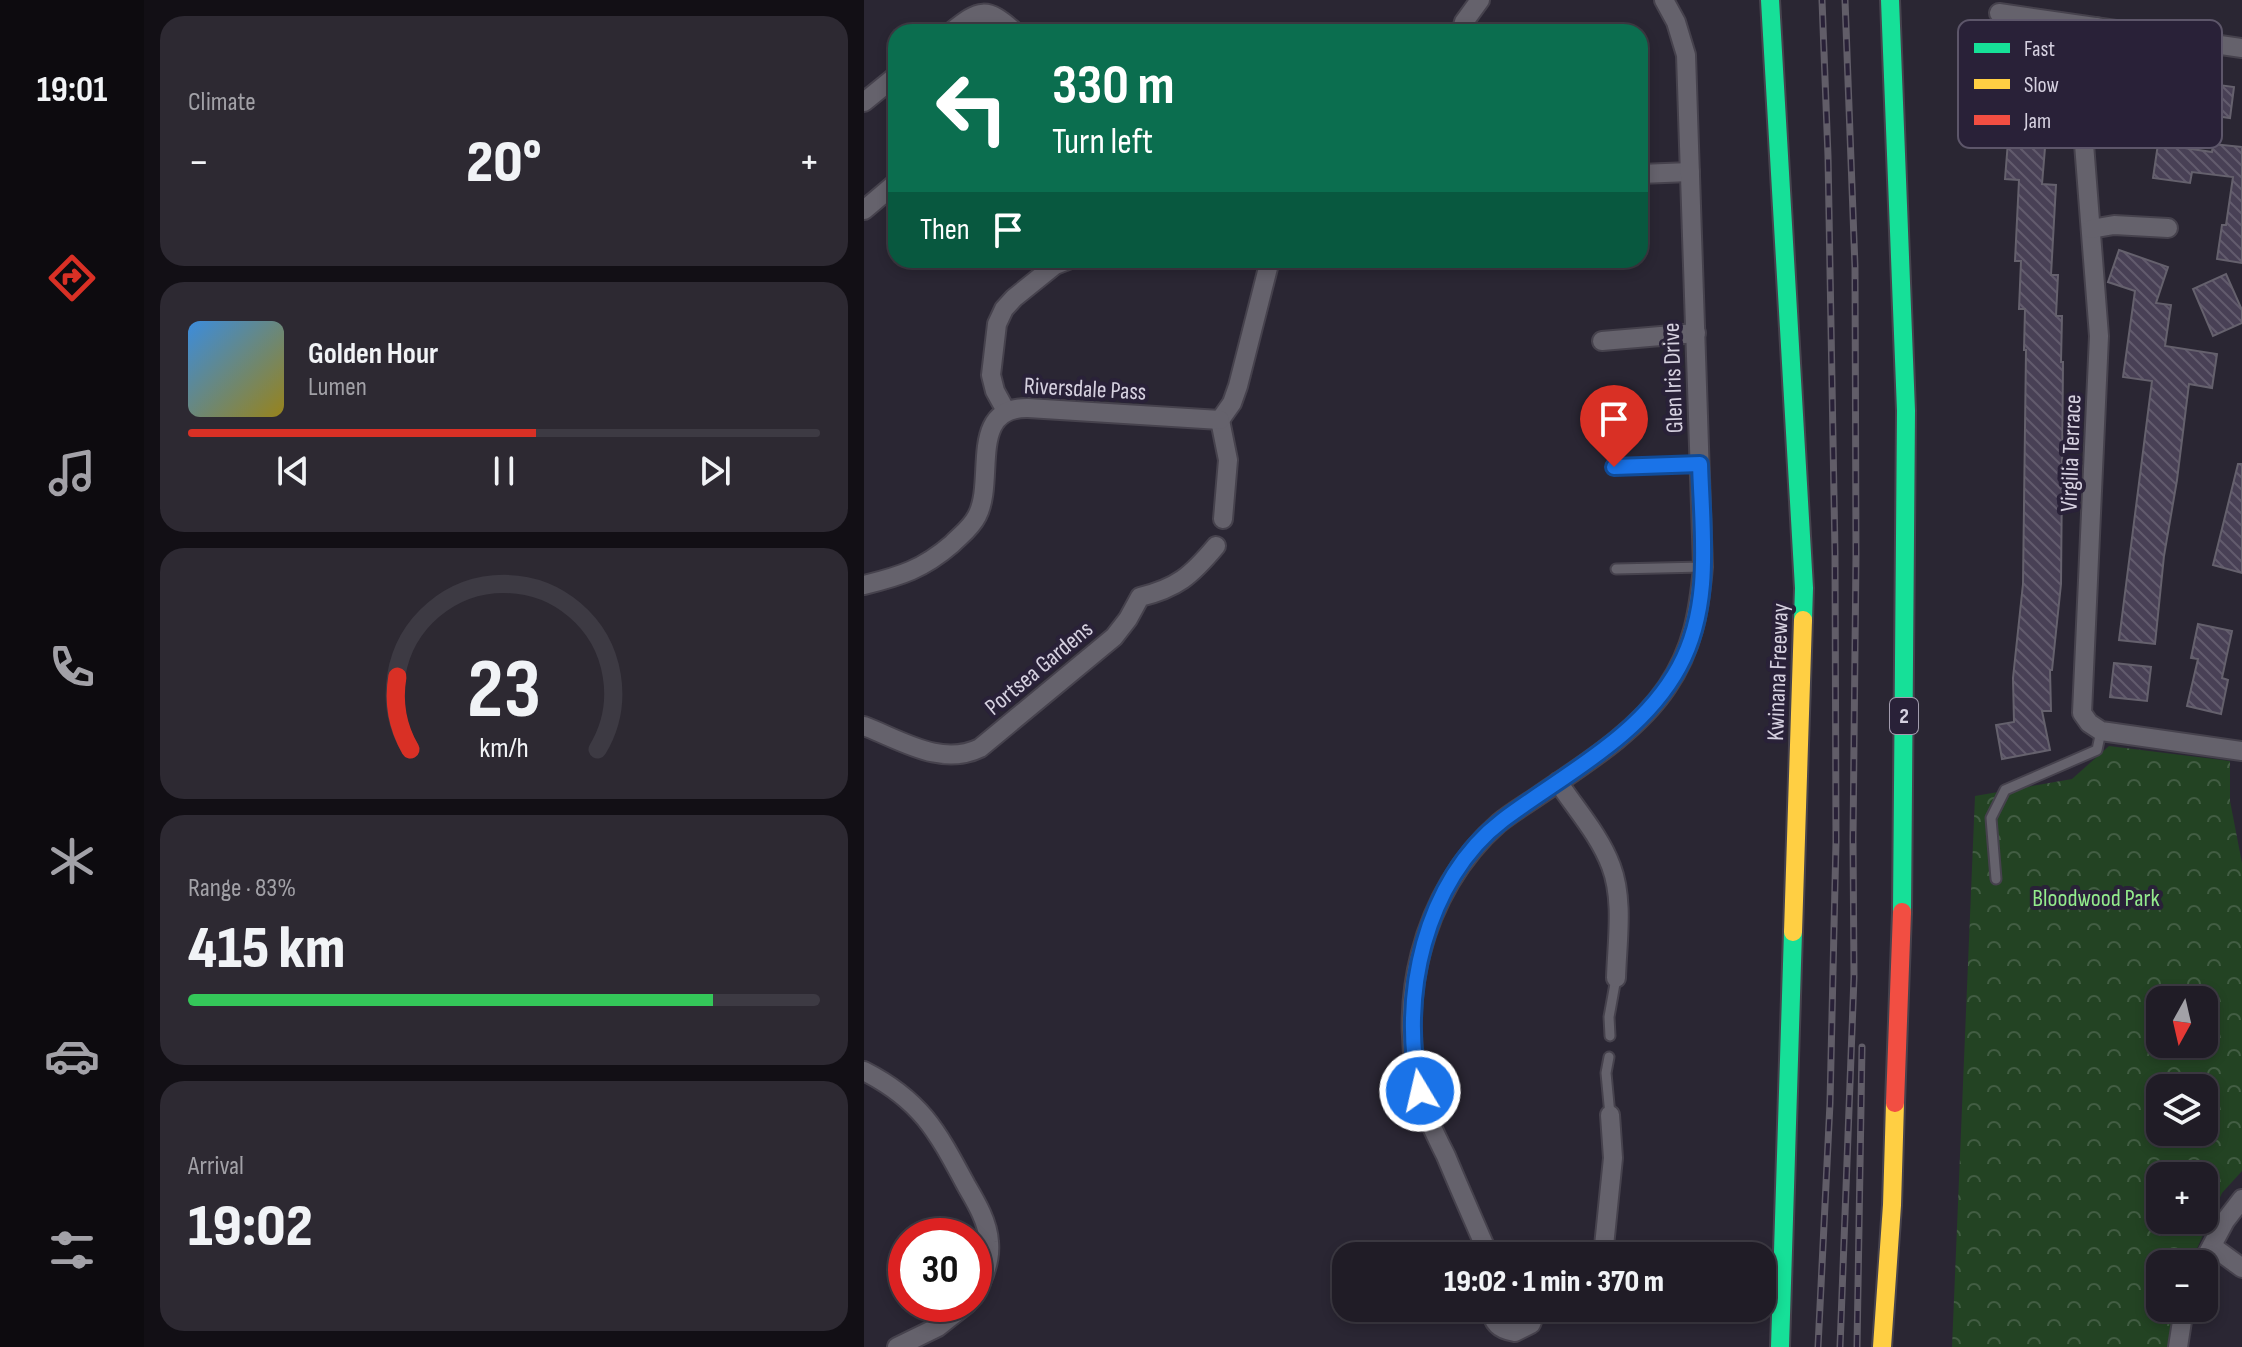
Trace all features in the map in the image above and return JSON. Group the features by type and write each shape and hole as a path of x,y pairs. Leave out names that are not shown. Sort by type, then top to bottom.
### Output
{"highway":[{"name":"Kwinana Freeway","path":"1768,0 1804,588 1780,1347"},
{"name":"2","path":"1882,1347 1892,1205 1903,869 1906,411 1890,0"}],"street":[{"path":"1463,24 1480,0"},
{"name":"Glen Iris Drive","path":"1483,1242 1424,1107 1412,1037 1412,1000 1418,961 1432,922 1459,869 1499,823 1632,727 1666,689 1681,664 1699,615 1703,567 1686,55 1676,22 1664,0"},
{"path":"961,24 972,15 983,12 1000,18 1006,24"},
{"path":"1999,13 2048,20"},
{"path":"2222,45 2242,48"},
{"path":"864,102 888,82"},
{"name":"Virgilia Terrace","path":"2084,148 2099,336 2090,583 2081,698 2082,713 2089,723 2101,731"},
{"path":"1648,174 1690,172"},
{"path":"864,210 888,190"},
{"path":"2091,229 2114,225 2168,228"},
{"path":"1006,411 995,391 991,375 997,324 1014,298 1051,268"},
{"path":"1223,519 1228,460 1220,420 1232,403 1238,386 1268,268"},
{"path":"1602,341 1696,333"},
{"name":"Riversdale Pass","path":"864,585 904,575 931,562 971,526 984,496 989,429 1006,411 1028,408 1220,420"},
{"name":"Portsea Gardens","path":"864,726 942,755 966,755 980,748 1114,637 1140,597 1168,590 1180,583 1216,546"},
{"path":"2101,731 2242,751"},
{"path":"1558,782 1605,853 1616,880 1616,978"},
{"path":"864,1071 911,1101 938,1131 982,1218"},
{"path":"1604,1242 1613,1158 1610,1115"},
{"path":"2210,1250 2225,1221 2242,1199"},
{"path":"2212,1246 2242,1268"},
{"path":"897,1347 944,1322"},
{"path":"1495,1322 1506,1331 1527,1338"},
{"path":"2178,1347 2182,1322"}],"lane":[{"path":"1614,467 1700,464"},
{"path":"1616,569 1703,567"},
{"path":"1996,879 1991,818 2005,790 2097,750 2101,731"},
{"path":"1610,1036 1609,1017 1616,978"},
{"path":"1609,1057 1606,1073 1610,1115"}],"green space":[{"name":"Bloodwood Park","path":"2109,746 2230,761 2230,801 2242,863 2242,1171 2218,1202 2218,1162 2146,1162 2146,1234 2204,1234 2196,1250 2146,1250 2146,1322 2174,1322 2172,1347 1952,1347 1975,796 2072,779"}],"building":[{"path":"2222,85 2234,87 2230,118 2222,117"},
{"path":"2222,145 2242,147 2242,263 2217,259 2233,177 2192,172 2190,183 2153,178 2157,148 2212,152 2212,148 2222,148"},
{"path":"2007,148 2045,148 2042,184 2056,185 2051,275 2058,275 2056,316 2062,316 2063,362 2061,584 2050,670 2051,711 2042,711 2050,750 2002,759 1996,725 2014,722 2013,678 2023,584 2026,350 2025,309 2019,309 2021,261 2015,261 2019,180 2005,179"},
{"path":"2119,250 2168,267 2156,303 2171,305 2165,346 2217,354 2212,388 2189,384 2164,556 2155,644 2119,640 2152,381 2123,377 2135,291 2108,282"},
{"path":"2226,274 2242,310 2242,323 2213,336 2193,289"},
{"path":"2238,464 2242,464 2242,573 2213,565"},
{"path":"2198,624 2232,631 2222,678 2228,680 2221,714 2187,706 2198,659 2191,658"},
{"path":"2114,663 2151,667 2147,701 2110,697"}],"railway":[{"path":"1818,1347 1830,1103 1836,841 1835,553 1822,0"},
{"path":"1840,1347 1854,977 1856,555 1855,267 1845,0"},
{"path":"1857,1347 1862,1047"}],"traffic: fast":[{"path":"1770,0 1804,588 1803,620"},
{"path":"1890,0 1906,411 1902,912"},
{"path":"1780,1347 1793,932"}],"traffic: slow":[{"path":"1793,932 1803,620"},
{"path":"1882,1347 1892,1205 1895,1103"}],"traffic: jam":[{"path":"1895,1103 1902,912"}],"route":[{"path":"1420,1091 1412,1037 1412,1000 1418,961 1448,887 1473,851 1499,823 1632,727 1666,689 1681,664 1699,615 1703,567 1700,464 1614,467"}]}
